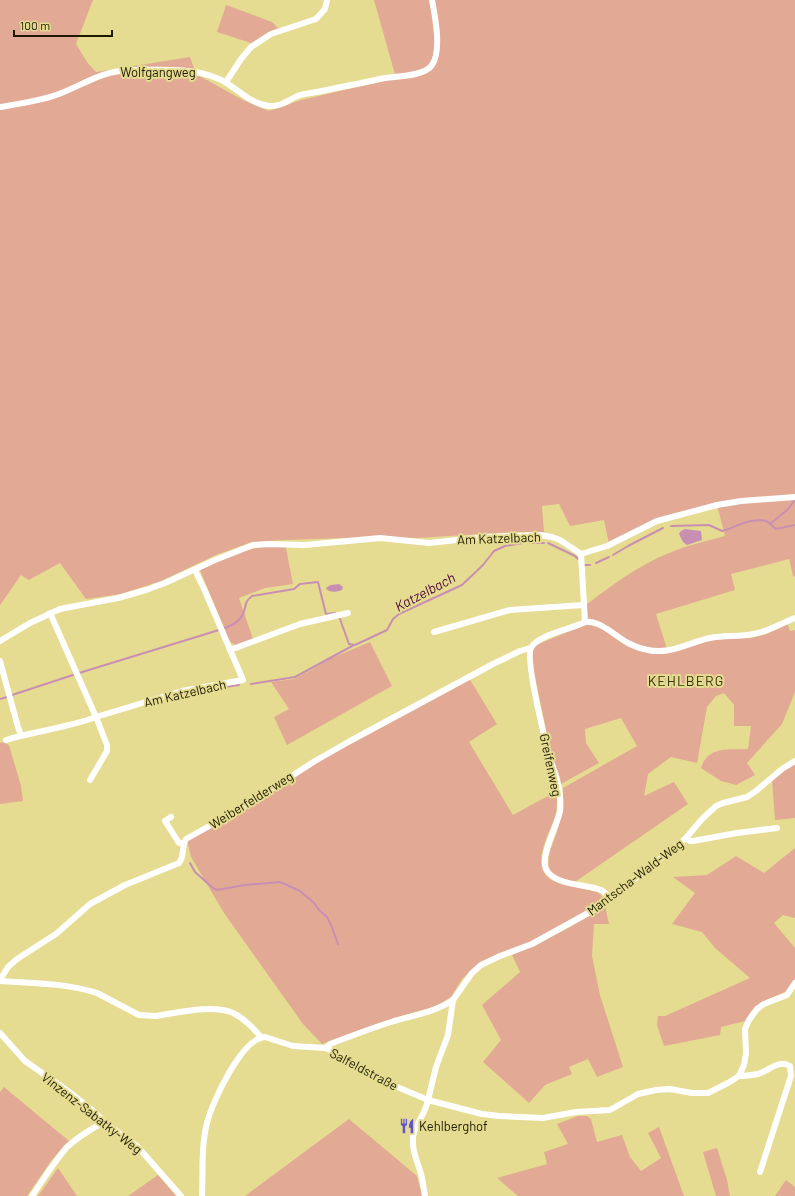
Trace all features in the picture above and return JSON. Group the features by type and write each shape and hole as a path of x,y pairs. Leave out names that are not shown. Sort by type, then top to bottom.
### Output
{"street":[{"path":"226,82 241,59 252,47 271,34 316,19 325,9 327,0"},
{"name":"Wolfgangweg","path":"0,107 58,94 104,74 129,70 197,71 226,82 262,105 277,106 285,104 301,95 391,77 415,74 432,66 436,53 437,37 432,0"},
{"path":"585,622 581,554 607,546 657,521 717,505 741,501 795,497"},
{"name":"Am Katzelbach","path":"0,641 30,623 60,609 129,595 165,583 215,560 254,545 305,545 380,538 429,543 485,537 540,535 560,540 581,554"},
{"name":"Am Katzelbach","path":"6,740 96,717 182,691 243,680 195,570"},
{"path":"434,632 514,609 583,605"},
{"path":"50,613 107,745 107,751 90,780"},
{"path":"230,650 300,624 348,613"},
{"path":"530,648 543,638 585,622 603,627 627,642 650,651 682,647 710,638 752,635 766,631 795,618"},
{"name":"Weiberfelderweg","path":"183,843 245,806 314,761 493,664 520,651 530,648"},
{"name":"Greifenweg","path":"530,648 529,660 534,689 548,753 558,785 560,811 545,854 545,868 548,873 555,878 602,890 611,898"},
{"path":"0,661 21,735"},
{"name":"Mantscha-Wald-Weg","path":"425,1196 412,1140 415,1130 427,1106 436,1067 448,1036 453,1000 467,978 481,965 532,944 584,916 611,898 686,838 702,819 716,806 747,797 782,769 795,761"},
{"path":"170,817 165,821 179,842 183,843 182,859 179,863 125,885 90,904 56,934 17,959 8,967 0,981 68,986 90,991 97,993 139,1015 155,1016 207,1010 231,1012 248,1023 261,1037 251,1044 239,1056 209,1115 203,1159 202,1196"},
{"path":"686,838 693,841 777,828"},
{"path":"739,1076 744,1065 746,1053 745,1030 752,1015 764,1004 787,995 795,983"},
{"path":"325,1048 330,1044 372,1028 433,1010 453,1000"},
{"name":"Vinzenz-Sabatky-Weg","path":"0,1033 25,1061 72,1094 96,1113 104,1122 138,1146 181,1196"},
{"name":"Salfeldstraße","path":"261,1037 270,1038 293,1046 325,1048 376,1078 428,1100 482,1114 499,1116 543,1118 576,1112 610,1110 638,1094 656,1090 670,1089 692,1094 708,1093 739,1076"},
{"path":"739,1076 758,1074 776,1065 784,1063 790,1066 791,1070 791,1076 760,1172"},
{"path":"32,1196 68,1146 79,1137 104,1122"}],"shaded area":[{"path":"0,0 93,0 76,44 87,62 96,72 190,57 196,74 243,100 269,111 301,100 396,78 374,0 795,0 795,577 793,576 789,559 731,574 735,590 656,614 667,649 654,649 638,645 587,619 586,605 626,576 647,563 676,550 725,536 717,505 657,521 609,544 604,520 570,526 559,504 542,506 544,532 515,532 417,538 372,537 252,542 216,555 161,581 121,594 86,599 60,563 29,580 21,575 0,605"},
{"path":"226,5 272,22 278,28 251,43 217,32"},
{"path":"685,529 701,531 702,540 687,545 683,542 679,534"},
{"path":"285,543 293,584 265,588 239,598 253,639 236,645 230,642 200,570 224,558 246,550"},
{"path":"339,584 343,587 342,590 334,592 326,589 331,585"},
{"path":"787,623 790,631 795,630 795,692 782,724 747,763 755,775 736,785 721,781 701,768 704,761 714,752 727,749 748,749 751,726 734,726 734,705 724,693 716,696 707,707 697,763 671,757 648,774 644,796 674,782 688,804 575,882 555,876 549,870 548,864 551,847 560,820 563,788 637,746 621,718 585,729 586,743 599,763 561,784 550,749 531,657 532,650 536,645 587,624 601,628 655,653 717,638 751,638 766,634"},
{"path":"370,642 392,686 287,745 274,717 289,709 271,682 294,679 327,660"},
{"path":"469,678 497,724 469,742 513,815 557,791 556,813 543,848 541,858 545,874 556,882 597,892 602,896 602,900 585,912 533,941 477,965 462,979 451,997 437,1006 404,1015 322,1044 303,1024 224,913 191,857 187,840 284,781"},
{"path":"2,742 9,745 21,786 23,801 0,804 0,743"},
{"path":"795,763 795,818 775,820 772,779"},
{"path":"795,848 795,918 783,915 774,923 795,948 795,981 785,992 766,1000 752,1010 745,1021 721,1027 720,1035 664,1046 657,1025 658,1016 665,1016 750,978 715,948 702,932 672,924 695,893 673,877 707,875 736,856 764,873"},
{"path":"605,906 609,924 594,924 592,956 600,995 623,1067 597,1077 588,1059 569,1067 572,1074 545,1085 529,1103 483,1062 501,1040 482,1005 520,972 512,955 560,932"},
{"path":"4,1087 69,1141 51,1161 27,1196 0,1196 0,1092"},
{"path":"578,1116 587,1116 591,1119 597,1142 622,1135 630,1157 641,1171 661,1158 648,1133 659,1127 684,1196 518,1196 497,1178 547,1164 544,1152 568,1144 557,1124"},
{"path":"349,1119 417,1176 422,1196 245,1196"},
{"path":"717,1148 727,1180 730,1196 716,1196 703,1152"},
{"path":"58,1168 77,1196 38,1196"},
{"path":"158,1175 176,1196 128,1196"},
{"path":"786,1180 795,1187 795,1196 775,1196"}],"waterway":[{"path":"770,524 787,510 795,500"},
{"name":"Katzelbach","path":"671,526 709,525 722,531 755,520 766,521 776,529 795,525"},
{"name":"Katzelbach","path":"613,555 663,528"},
{"name":"Katzelbach","path":"340,619 349,644 355,645 387,630 393,619 399,614 462,585 483,565 494,551 505,546 523,543"},
{"name":"Katzelbach","path":"530,543 544,543"},
{"name":"Katzelbach","path":"548,543 575,556 578,559"},
{"name":"Katzelbach","path":"596,563 609,557"},
{"name":"Katzelbach","path":"584,565 590,565"},
{"name":"Katzelbach","path":"225,628 240,619 246,603 252,596 294,589 300,584 318,582 326,614 335,613"},
{"name":"Katzelbach","path":"79,673 219,630"},
{"name":"Katzelbach","path":"251,684 295,677 354,645"},
{"name":"Katzelbach","path":"12,695 73,675"},
{"name":"Katzelbach","path":"203,690 239,685"},
{"name":"Katzelbach","path":"0,699 7,697"},
{"path":"190,863 195,872 217,890 245,885 280,882 300,891 327,917 338,944"}],"place":[{"name":"Kehlberghof","path":"407,1126"}],"district":[{"name":"KEHLBERG","path":"686,681"}]}
